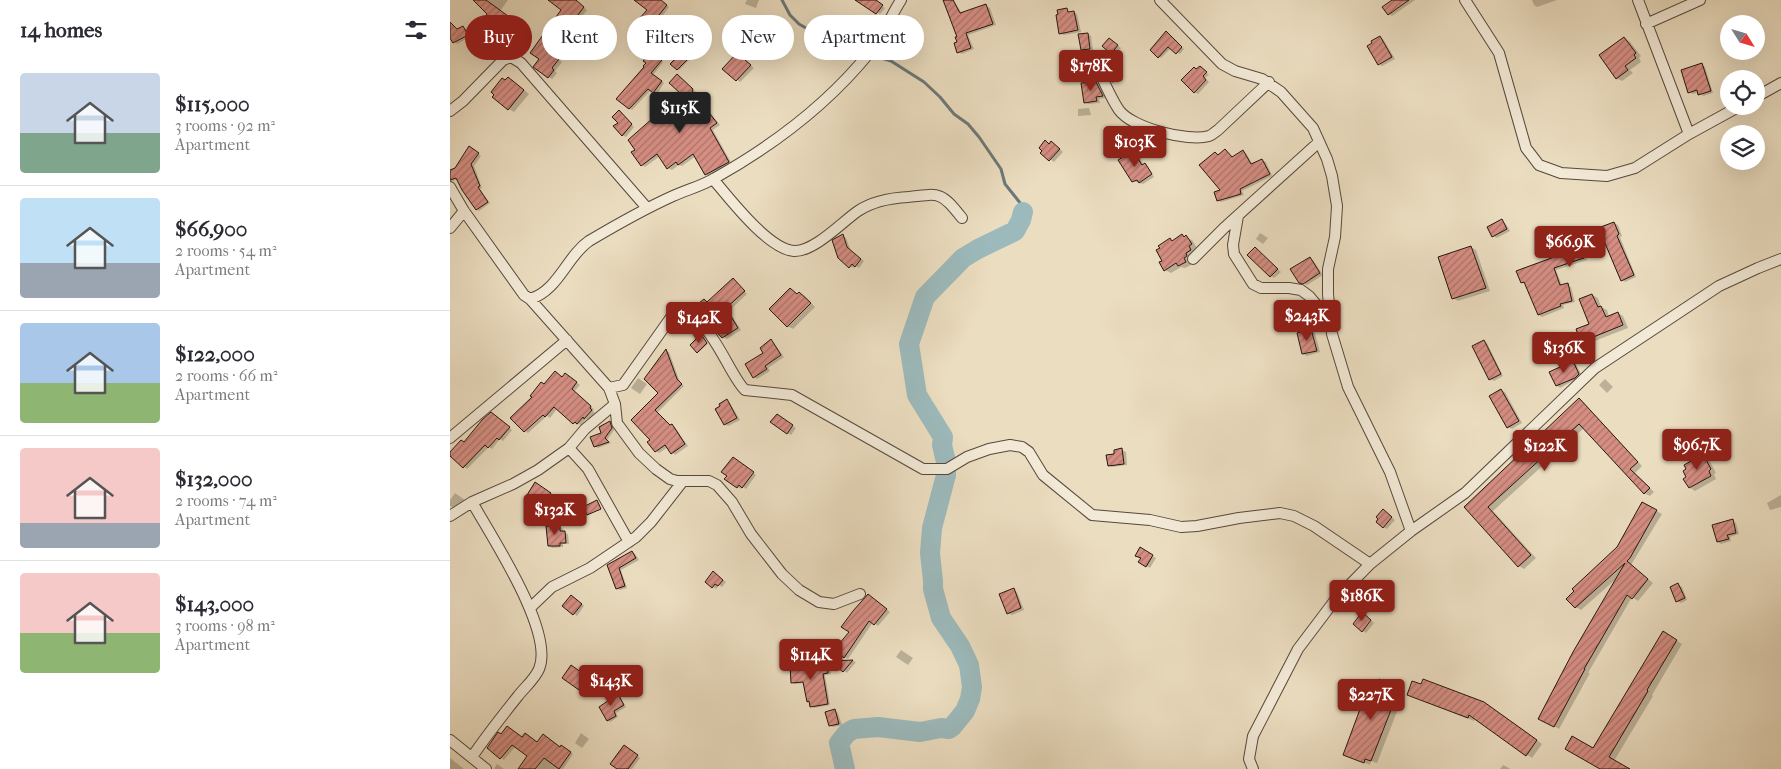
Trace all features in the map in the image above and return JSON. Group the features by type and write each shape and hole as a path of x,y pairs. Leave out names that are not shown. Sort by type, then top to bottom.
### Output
{"street":[{"path":"530,298 536,297 550,286 588,242 647,208 713,179 761,149 804,118 871,51 901,0"},
{"path":"1160,0 1222,64 1235,71 1262,78 1268,82 1281,92 1313,128 1327,159 1337,206 1335,237 1328,269 1328,294 1332,334 1348,387 1390,472 1411,531"},
{"path":"1465,0 1499,53 1526,148 1539,164 1561,173 1607,176 1635,168 1724,115"},
{"path":"1638,0 1689,134"},
{"path":"1646,24 1700,0"},
{"path":"450,110 463,101 503,60 511,56 521,63 647,208"},
{"path":"1095,62 1120,111 1129,119 1164,134 1198,137 1210,136 1268,82"},
{"path":"1765,92 1781,84"},
{"path":"1193,259 1319,142"},
{"path":"713,179 760,232 774,244 794,251 806,248 858,211 876,201 928,194 940,195 947,200 962,218"},
{"path":"450,187 464,211 524,295 530,298 609,388 615,404 617,423 639,453 670,479 709,481 717,485 732,502 751,534 782,574 799,590 819,602 834,604 860,594"},
{"path":"450,228 464,211"},
{"path":"1238,216 1233,245 1234,254 1252,284 1261,288 1301,290 1309,296 1332,323"},
{"path":"1253,769 1249,759 1253,736 1298,650 1335,600 1370,564 1411,531 1465,493 1595,368 1719,286 1781,259"},
{"path":"609,388 623,385 672,316 681,312 686,313 715,340 745,390 792,395 923,469 947,470 967,457 989,449 1010,445 1022,447 1029,452 1043,475 1092,515 1150,520 1181,526 1197,526 1280,512 1294,516 1314,526 1370,564"},
{"path":"450,438 567,340"},
{"path":"450,516 472,502 513,484 538,470 569,448 585,429 615,404"},
{"path":"569,448 588,469 629,542"},
{"path":"530,608 552,587 590,568 629,542 651,522 683,481"},
{"path":"472,502 530,608 540,641 542,657 539,670 490,731 472,758"},
{"path":"450,740 486,769"}],"building":[{"path":"473,0 486,0 507,15 487,14"},
{"path":"548,0 576,0 584,7 578,15 557,15 561,10"},
{"path":"634,0 661,0 667,5 659,15 642,15 647,10"},
{"path":"855,0 876,0 883,5 876,14"},
{"path":"943,0 953,0 960,13 986,4 993,24 966,33 971,48 957,53 954,43 957,42 955,37 957,37"},
{"path":"1392,0 1409,0 1388,15 1382,7"},
{"path":"1067,8 1068,12 1074,11 1078,30 1059,34 1057,10"},
{"path":"450,22 457,29 463,26 465,37 453,43 450,38"},
{"path":"1166,31 1182,47 1176,54 1168,47 1158,58 1150,50"},
{"path":"1088,33 1090,49 1081,50 1078,34"},
{"path":"542,36 542,60 558,60 548,78 533,67 539,59 532,54 532,50"},
{"path":"1380,36 1392,57 1378,65 1367,46 1372,43 1371,41"},
{"path":"1624,37 1636,53 1634,55 1636,58 1625,66 1628,70 1616,79 1599,55"},
{"path":"1109,38 1118,45 1111,54 1102,46"},
{"path":"662,60 651,73 662,81 653,93 648,89 629,109 616,99 644,67 646,63 643,61"},
{"path":"674,60 687,60 677,70 670,64"},
{"path":"730,60 745,60 751,65 736,81 722,69"},
{"path":"1702,63 1711,91 1698,95 1697,90 1688,93 1681,70"},
{"path":"1200,66 1207,72 1203,76 1206,80 1194,93 1181,80 1194,67 1196,69"},
{"path":"1120,68 1122,80 1112,82 1110,69"},
{"path":"677,74 693,89 692,91 717,123 710,128 729,162 705,175 693,154 678,165 676,162 667,169 657,154 641,166 631,152 635,150 628,140 662,110 666,114 682,95 669,83"},
{"path":"508,77 524,90 508,110 492,97 494,95 491,92 502,78 505,80"},
{"path":"1096,82 1103,96 1096,97 1097,101 1084,103 1081,83"},
{"path":"619,110 632,124 622,136 613,126 618,123 612,117"},
{"path":"1045,140 1049,144 1051,141 1060,149 1049,161 1040,153 1042,151 1039,148"},
{"path":"469,146 479,153 471,164 480,186 478,187 488,202 476,210 456,178 450,180 450,170 455,168"},
{"path":"1225,149 1232,157 1243,150 1251,164 1262,159 1270,174 1240,189 1241,194 1217,201 1214,192 1220,190 1199,165 1215,152 1218,155"},
{"path":"1133,151 1142,165 1145,163 1152,174 1139,183 1137,180 1132,182 1118,160"},
{"path":"1502,219 1507,229 1492,237 1487,227"},
{"path":"1614,222 1619,234 1617,236 1634,275 1621,281 1604,241 1581,250 1584,258 1554,268 1560,285 1568,283 1572,301 1560,304 1561,306 1538,315 1524,282 1521,283 1516,271 1565,253 1561,242"},
{"path":"843,234 847,247 861,259 855,267 852,264 849,268 838,258 832,240"},
{"path":"1182,234 1184,237 1186,235 1192,244 1189,246 1191,250 1186,253 1187,256 1184,258 1186,262 1178,266 1176,263 1164,271 1159,262 1162,261 1156,250 1160,248 1158,246 1170,238 1172,241"},
{"path":"1471,246 1486,288 1452,299 1438,257"},
{"path":"1255,247 1278,269 1270,277 1247,255"},
{"path":"1310,257 1320,273 1303,284 1299,283 1290,269"},
{"path":"733,278 745,291 726,308 738,328 722,338 694,307 704,299 707,302"},
{"path":"790,288 797,294 799,292 811,303 787,327 769,309"},
{"path":"1592,294 1598,307 1601,306 1606,317 1618,312 1623,325 1581,342 1576,329 1589,324 1579,299"},
{"path":"1311,329 1317,351 1302,354 1297,333"},
{"path":"701,334 707,343 697,353 690,345"},
{"path":"771,339 781,355 765,366 767,369 753,378 745,364 763,353 760,348"},
{"path":"1484,340 1501,374 1489,380 1472,346"},
{"path":"666,349 677,379 682,384 655,410 670,425 672,424 685,444 671,454 665,445 655,452 647,442 650,440 631,420 658,393 644,379"},
{"path":"1573,361 1579,374 1575,378 1556,386 1549,372"},
{"path":"555,371 562,377 565,373 577,382 572,389 591,406 592,410 584,419 583,417 577,424 575,422 573,424 554,407 545,417 543,415 524,432 510,418 532,397 530,396 541,382 544,384"},
{"path":"1501,389 1519,421 1507,428 1489,396"},
{"path":"1579,398 1638,462 1630,469 1650,488 1644,494 1579,424 1488,507 1531,555 1518,567 1464,507"},
{"path":"727,399 737,418 724,425 715,409"},
{"path":"491,412 510,427 499,440 497,438 488,448 485,445 463,468 450,456 450,452 461,440 464,442"},
{"path":"777,414 793,425 787,434 770,422"},
{"path":"610,421 612,428 605,438 609,442 594,447 590,437 601,433 599,427"},
{"path":"1122,448 1124,464 1108,466 1106,455 1114,454 1114,450"},
{"path":"1703,454 1711,469 1709,471 1711,476 1689,488 1683,479 1686,477 1683,471 1686,469 1684,465"},
{"path":"733,457 754,472 742,488 739,485 737,488 724,479 727,476 721,472"},
{"path":"535,482 551,493 544,505 527,495"},
{"path":"597,500 601,509 587,515 583,507"},
{"path":"1642,502 1657,510 1627,561 1648,579 1632,599 1627,595 1584,669 1554,727 1538,719 1573,652 1625,563 1575,608 1566,599 1574,591 1572,589 1617,547"},
{"path":"1383,509 1392,517 1383,528 1376,522 1378,519 1376,517"},
{"path":"1733,519 1736,533 1727,535 1729,539 1717,542 1712,525"},
{"path":"546,526 560,526 560,531 565,531 566,543 560,543 560,546 548,546"},
{"path":"1140,547 1153,555 1146,567 1138,562 1141,558 1135,556"},
{"path":"632,551 636,558 619,568 625,586 616,589 607,565"},
{"path":"713,571 723,580 718,586 715,584 712,588 705,582"},
{"path":"1678,583 1685,598 1676,602 1670,587"},
{"path":"1014,588 1021,608 1007,614 999,594"},
{"path":"868,594 887,609 874,625 869,621 844,658 834,650 849,632 841,627"},
{"path":"571,595 582,604 573,615 562,606"},
{"path":"1362,612 1371,620 1362,632 1353,624"},
{"path":"1663,631 1677,640 1609,757 1630,769 1600,769 1565,749 1572,736 1593,748"},
{"path":"853,660 843,672 830,661"},
{"path":"827,662 828,673 823,674 828,704 810,707 809,701 807,702 803,682 791,683 790,664"},
{"path":"571,665 588,677 579,690 562,678"},
{"path":"1379,679 1400,687 1371,761 1365,759 1364,763 1343,755 1369,685 1376,687"},
{"path":"1423,679 1484,702 1537,740 1526,756 1469,715 1468,718 1407,695 1412,681 1421,684"},
{"path":"618,694 624,705 614,711 616,716 607,721 599,707"},
{"path":"835,709 839,724 829,726 825,712"},
{"path":"507,726 522,737 525,733 537,742 543,734 560,747 561,745 571,752 559,769 544,758 535,769 518,769 527,756 512,745 500,759 487,748 498,732 501,734"},
{"path":"624,745 638,755 628,769 617,769 610,764"}],"waterway":[{"path":"782,0 790,15 799,24 820,36 843,45 864,47 878,57 891,61 924,82 979,137 1001,169 1005,184 1021,204 1023,212"},
{"path":"845,769 839,743 847,733 854,729 878,727 920,732 941,728 949,729 965,711 970,699 972,687 969,665 960,646 941,618 933,589 930,553 932,528 946,475 946,462 942,445 943,437 917,395 909,344 925,297 963,258 1015,231 1023,212"}]}
